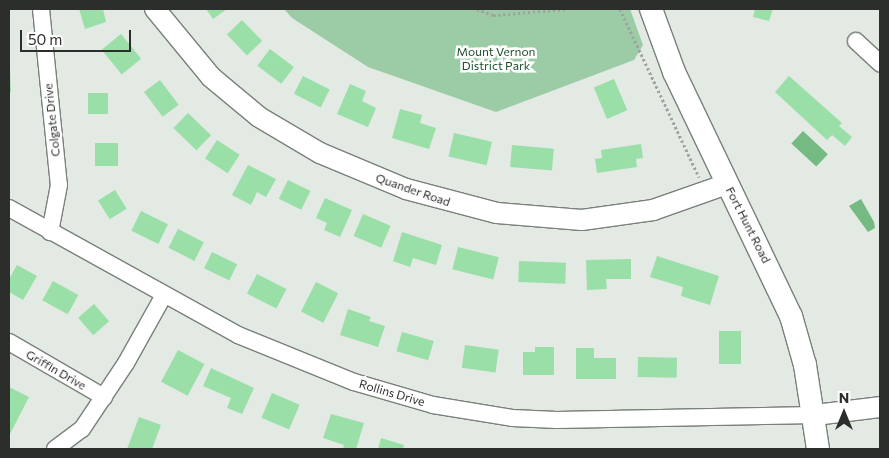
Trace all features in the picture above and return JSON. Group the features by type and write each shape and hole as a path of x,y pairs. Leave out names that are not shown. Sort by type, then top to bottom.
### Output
{"main road":[{"name":"Fort Hunt Road","path":"651,9 674,72 727,184 766,260 791,316 799,340 815,415 818,449"}],"street":[{"name":"Colgate Drive","path":"41,9 59,185 50,232"},
{"name":"Quander Road","path":"155,9 211,77 259,118 320,153 406,189 497,213 582,220 653,210 727,184"},
{"path":"856,41 880,63"},
{"name":"Rollins Drive","path":"9,208 238,335 314,368 397,395 467,412 557,420 815,415"},
{"path":"61,448 82,429 104,397 164,295"},
{"name":"Griffin Drive","path":"9,342 104,397"},
{"path":"815,415 880,407"}],"path":[{"path":"478,9 492,15 568,9"},
{"path":"620,9 706,192"}],"green space":[{"name":"Mount Vernon District Park","path":"284,9 630,9 643,45 634,60 496,112 368,67 292,18"}],"shaded area":[{"path":"803,131 828,154 816,167 791,143"},
{"path":"861,199 874,222 875,228 868,232 849,206"}],"building":[{"path":"79,9 103,9 106,22 85,29"},
{"path":"206,9 227,9 213,19"},
{"path":"755,9 773,9 769,21 753,17"},
{"path":"242,20 262,41 247,55 227,35"},
{"path":"121,34 141,59 122,75 102,50"},
{"path":"270,49 294,67 281,84 257,66"},
{"path":"10,71 11,92 9,92"},
{"path":"303,76 330,90 321,107 294,94"},
{"path":"789,76 842,123 839,126 852,137 845,146 832,135 827,140 775,92"},
{"path":"614,79 627,110 607,119 594,88"},
{"path":"160,80 179,105 163,117 144,92"},
{"path":"350,84 366,91 362,101 376,108 368,127 337,114"},
{"path":"88,93 108,93 108,114 88,114"},
{"path":"400,109 422,115 420,123 436,128 429,149 392,138"},
{"path":"188,113 211,135 196,150 173,128"},
{"path":"454,133 492,142 487,165 449,156"},
{"path":"217,140 240,155 228,173 205,158"},
{"path":"95,143 118,143 118,166 95,166"},
{"path":"641,144 643,158 636,159 637,167 597,173 595,159 602,158 601,150"},
{"path":"512,145 554,149 552,171 510,167"},
{"path":"248,165 276,179 266,197 257,192 251,205 232,195"},
{"path":"288,180 310,191 301,210 279,199"},
{"path":"115,190 127,209 110,219 98,201"},
{"path":"325,198 352,210 340,237 324,230 327,223 316,218"},
{"path":"141,211 168,224 158,244 131,231"},
{"path":"363,214 391,226 381,248 354,236"},
{"path":"178,229 204,242 194,261 168,248"},
{"path":"402,232 442,245 436,265 413,258 410,267 393,261"},
{"path":"458,247 499,257 493,279 452,269"},
{"path":"212,252 237,264 229,280 204,268"},
{"path":"657,256 719,276 710,305 681,296 683,287 650,277"},
{"path":"631,259 631,279 606,279 607,289 587,290 586,260"},
{"path":"519,261 566,263 565,284 518,282"},
{"path":"17,265 37,276 23,300 9,292 9,279"},
{"path":"257,274 286,289 276,309 247,294"},
{"path":"53,281 78,295 68,314 42,300"},
{"path":"316,282 338,293 323,323 301,311"},
{"path":"94,304 109,321 93,335 78,318"},
{"path":"348,309 371,317 369,321 385,326 378,347 340,335"},
{"path":"719,331 741,331 741,364 719,364"},
{"path":"402,332 434,341 428,360 396,351"},
{"path":"465,345 499,350 495,373 462,368"},
{"path":"535,347 554,347 554,375 523,375 523,352 535,352"},
{"path":"576,348 594,348 594,358 616,358 616,379 576,379"},
{"path":"178,350 204,364 188,396 161,382"},
{"path":"638,357 677,358 677,378 638,377"},
{"path":"211,368 254,388 242,414 227,408 231,398 203,386"},
{"path":"9,387 29,397 9,436"},
{"path":"272,393 300,405 289,430 261,418"},
{"path":"331,414 364,423 356,449 343,449 344,445 323,438"},
{"path":"139,417 161,425 152,449 127,449"},
{"path":"381,438 404,445 403,449 378,449"}]}
